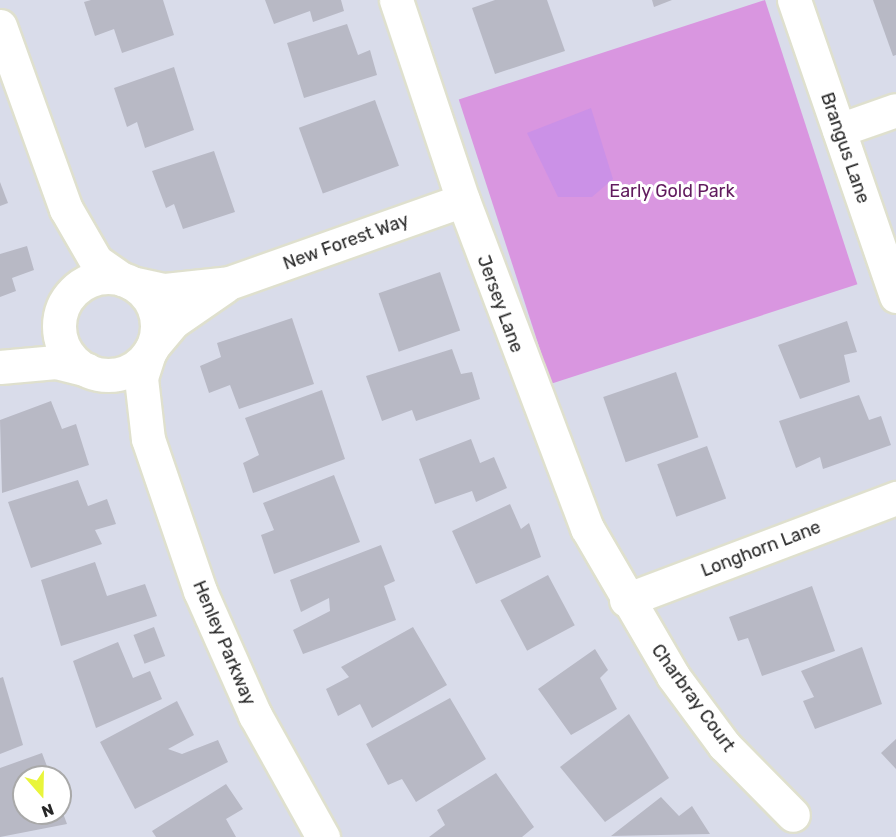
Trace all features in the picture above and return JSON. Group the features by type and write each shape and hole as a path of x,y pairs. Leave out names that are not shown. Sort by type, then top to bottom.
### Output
{"street":[{"name":"Jersey Lane","path":"396,0 463,200 549,438 587,528 626,600"},
{"name":"Brangus Lane","path":"794,0 896,296"},
{"path":"0,26 66,209 96,261 127,281 155,310 151,350 141,378 147,439"},
{"path":"839,129 896,110"},
{"name":"New Forest Way","path":"127,281 165,290 229,283 463,200"},
{"path":"66,209 73,269 63,308 61,339 91,371 117,392 147,439"},
{"path":"0,362 42,334 82,285 127,281"},
{"name":"New Forest Way","path":"151,350 173,322 229,283"},
{"path":"0,367 56,362 91,371 124,372 151,350"},
{"name":"Henley Parkway","path":"147,439 226,653 323,837"},
{"name":"Longhorn Lane","path":"626,600 896,498"},
{"name":"Charbray Court","path":"626,600 724,745 793,815"}],"green space":[{"name":"Early Gold Park","path":"765,0 857,284 551,384 459,100"}],"shaded area":[{"path":"591,108 613,179 592,197 558,197 527,133"}],"building":[{"path":"91,0 163,0 174,35 122,53 114,29 95,36 84,2"},
{"path":"265,0 341,0 344,11 313,22 310,11 274,24"},
{"path":"495,0 547,0 565,51 495,74 472,8"},
{"path":"652,0 672,0 654,7"},
{"path":"873,0 896,0 896,55 893,56"},
{"path":"347,24 358,55 370,50 377,75 304,98 287,43"},
{"path":"174,67 194,130 145,148 137,122 127,127 114,88"},
{"path":"375,100 399,166 323,193 299,128"},
{"path":"214,151 235,212 183,229 174,204 166,208 152,171"},
{"path":"0,182 8,203 0,206"},
{"path":"27,246 34,270 12,278 16,291 0,297 0,254"},
{"path":"440,272 460,331 399,352 379,293"},
{"path":"292,318 314,384 239,409 230,385 209,393 200,366 221,357 217,343"},
{"path":"847,321 857,352 844,355 850,382 800,399 778,345"},
{"path":"452,349 461,374 472,372 480,399 416,421 412,410 382,421 366,376"},
{"path":"676,372 698,437 626,462 603,397"},
{"path":"322,390 345,459 253,493 243,463 259,455 245,418"},
{"path":"859,395 869,420 881,416 891,445 823,469 820,457 796,468 779,421"},
{"path":"51,401 62,429 76,424 89,465 2,493 0,420"},
{"path":"471,439 480,463 494,457 507,488 476,502 472,491 435,504 419,459"},
{"path":"707,446 726,499 676,517 657,464"},
{"path":"334,475 360,542 274,574 261,535 274,530 263,503"},
{"path":"78,480 88,506 107,499 116,524 95,530 102,544 31,568 8,502"},
{"path":"510,504 521,529 529,523 541,557 476,584 452,531"},
{"path":"381,545 395,581 384,586 396,620 303,654 293,630 330,611 329,598 301,612 290,580"},
{"path":"95,562 107,596 145,584 157,616 61,646 41,580"},
{"path":"548,575 575,625 527,651 500,600"},
{"path":"812,586 835,651 762,676 748,638 738,641 729,617"},
{"path":"154,627 165,656 145,664 133,635"},
{"path":"413,627 447,685 372,728 360,704 338,716 326,689 349,677 341,667"},
{"path":"118,642 133,678 150,671 162,699 96,728 73,661"},
{"path":"862,647 882,704 815,729 803,701 814,697 801,671"},
{"path":"595,649 608,670 600,678 617,709 571,735 538,689"},
{"path":"3,677 23,745 0,754 0,678"},
{"path":"450,698 486,759 416,802 402,779 388,785 366,744"},
{"path":"177,701 194,735 168,749 182,754 218,740 228,762 135,809 100,742"},
{"path":"629,714 669,778 605,822 560,767"},
{"path":"896,739 896,769 881,753"},
{"path":"42,753 46,765 12,765 12,825 62,825 0,837 0,768"},
{"path":"496,773 534,827 522,837 429,837 445,825 437,810"},
{"path":"226,784 243,809 226,819 236,837 156,837 152,831"},
{"path":"661,797 679,816 692,806 710,834 611,836"}]}
